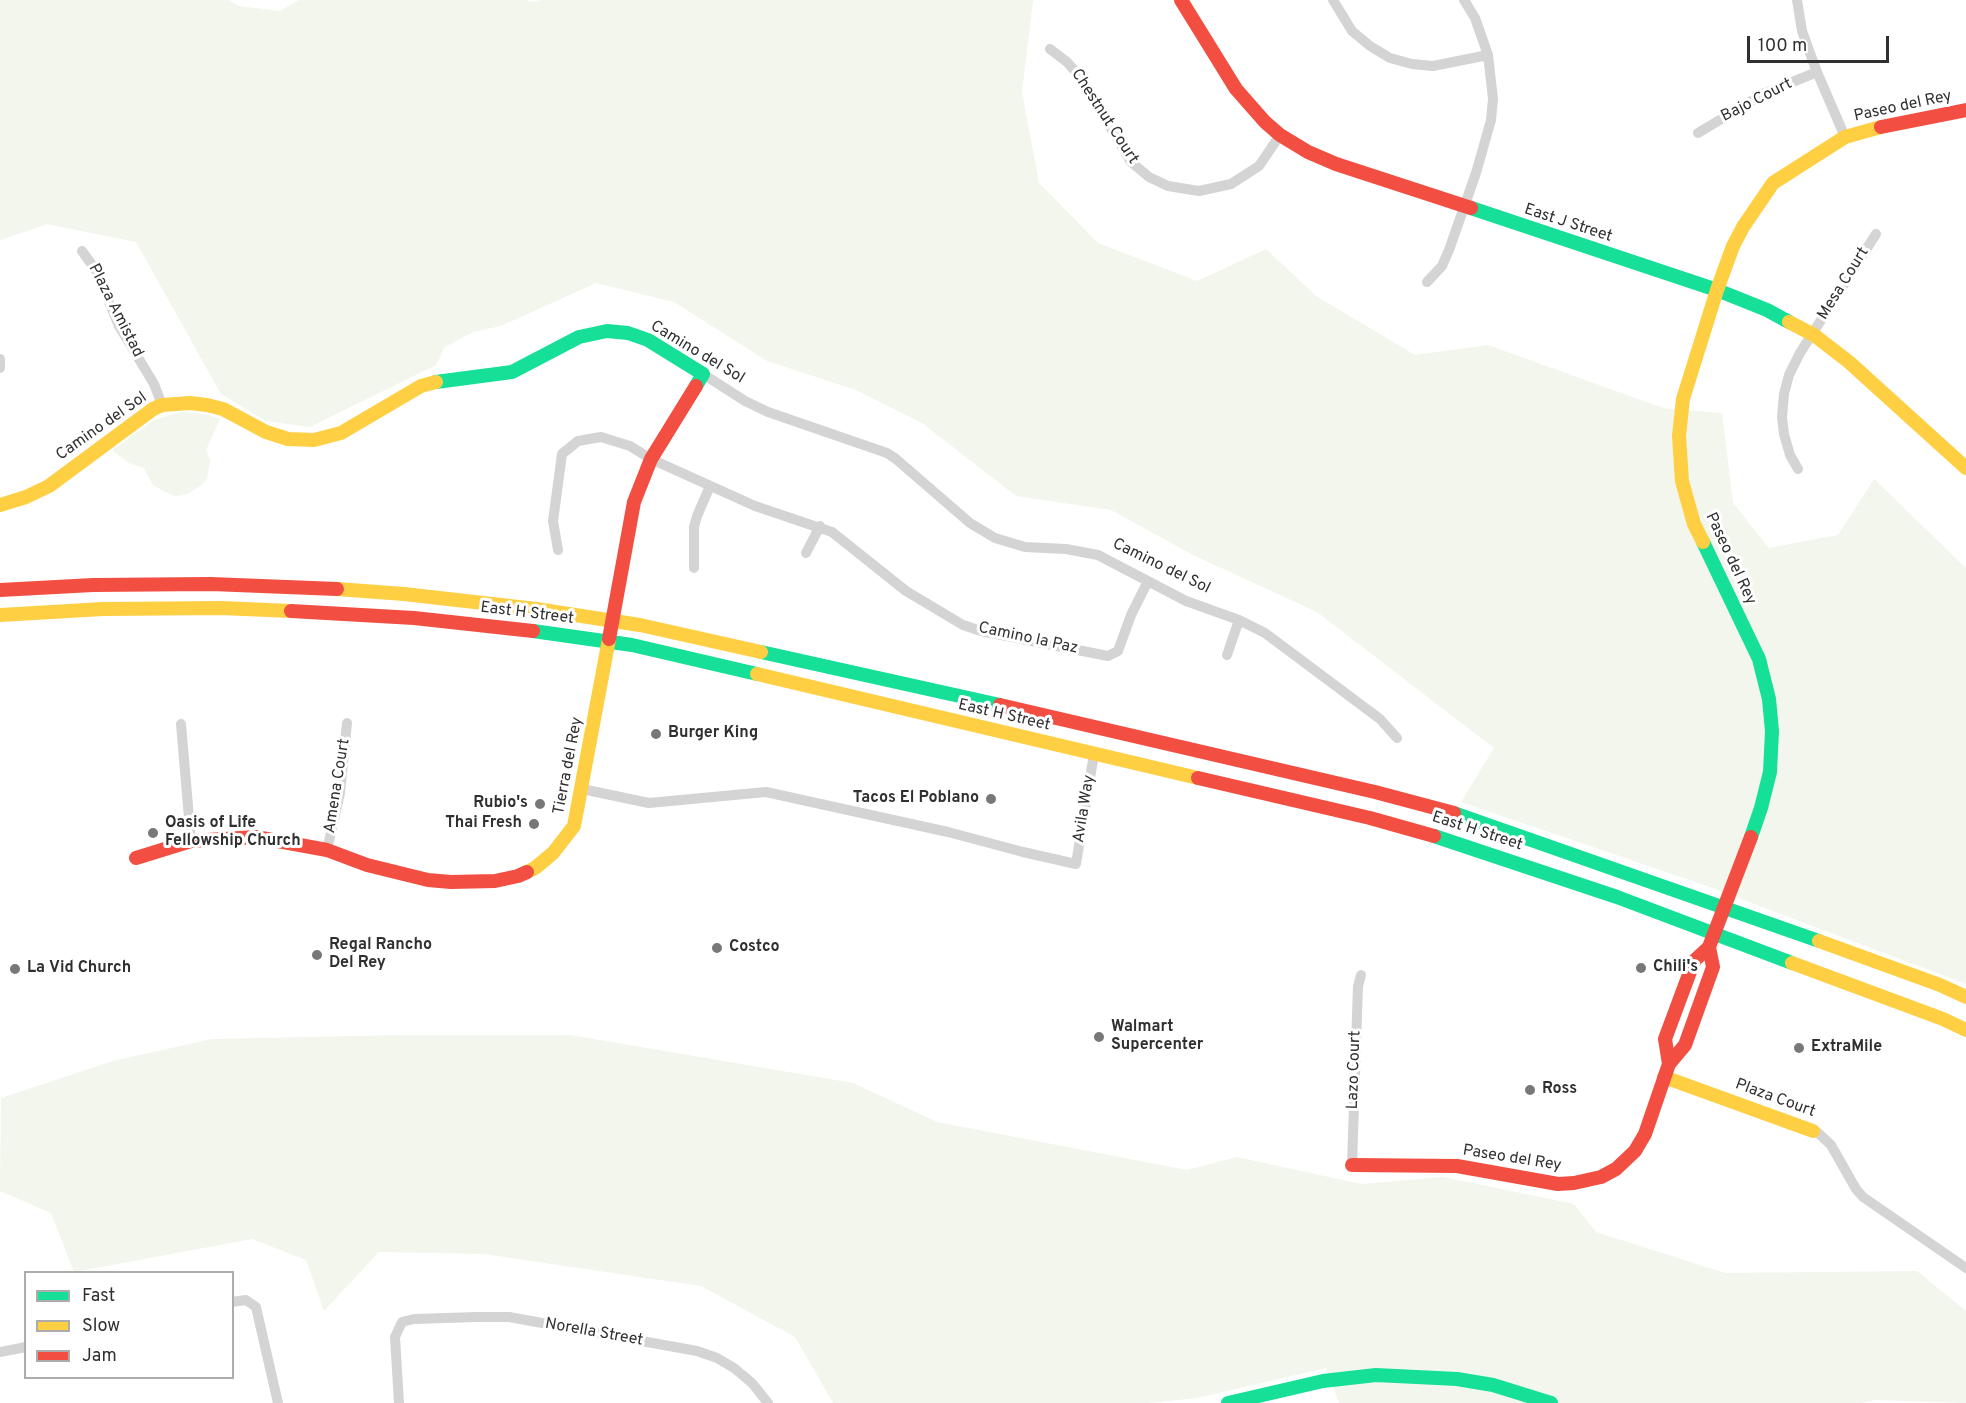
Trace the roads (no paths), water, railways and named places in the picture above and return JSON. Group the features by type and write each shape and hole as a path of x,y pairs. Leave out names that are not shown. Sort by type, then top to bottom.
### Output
{"main road":[{"name":"East J Street","path":"1181,0 1236,88 1265,122 1280,135 1308,152 1336,164 1717,290 1767,310 1814,335 1849,362 1966,468"},
{"name":"Paseo del Rey","path":"1667,1070 1665,1039 1694,961 1711,940 1725,908 1764,800 1770,772 1772,731 1769,699 1759,659 1694,524 1682,481 1679,436 1683,399 1733,246 1773,183 1845,137 1901,122 1966,110"},
{"name":"Camino del Sol","path":"0,505 26,497 49,486 153,409 162,405 190,403 207,405 223,409 266,432 288,439 314,440 341,433 421,386 441,381 512,372 579,337 607,331 628,333 648,340 703,374"},
{"name":"Tierra del Rey","path":"136,858 191,841 256,837 327,850 367,865 428,880 451,882 495,881 518,876 535,868 553,853 574,826 634,502 651,459 703,374"},
{"name":"East H Street","path":"0,590 109,585 211,584 339,589 536,609 611,620 1153,740 1446,810 1940,985 1966,997"},
{"name":"East H Street","path":"0,615 103,609 221,608 350,613 609,640 1370,818 1447,839 1617,897 1711,940 1943,1019 1966,1030"},
{"path":"1094,754 1104,742 1112,740 1145,747 1149,746 1153,740"},
{"name":"Paseo del Rey","path":"1352,1165 1457,1166 1558,1184 1600,1177 1616,1169 1640,1143 1667,1070 1685,1045 1713,967 1711,940"},
{"name":"Plaza Court","path":"1667,1070 1814,1131"},
{"path":"1228,1403 1262,1399 1323,1381 1376,1375 1413,1375 1457,1379 1493,1385 1551,1403"}],"street":[{"path":"1333,0 1352,31 1370,46 1390,58 1412,64 1433,66 1488,55"},
{"path":"1427,282 1442,266 1476,173 1491,120 1493,99 1488,55 1475,18 1464,0"},
{"path":"1797,0 1802,31 1845,137"},
{"name":"Chestnut Court","path":"1050,49 1067,62 1081,78 1131,162 1149,177 1168,186 1199,190 1231,184 1259,166 1280,135"},
{"name":"Bajo Court","path":"1698,133 1763,94 1817,72"},
{"name":"Mesa Court","path":"1797,469 1790,455 1782,417 1784,394 1789,375 1800,353 1814,335 1876,234"},
{"name":"Plaza Amistad","path":"82,251 97,272 118,326 154,384 162,405"},
{"path":"0,359 0,368"},
{"name":"Camino del Sol","path":"703,374 768,412 887,453 970,523 986,533 1004,541 1026,546 1066,549 1098,555 1186,601 1239,620 1274,638 1380,718 1397,738"},
{"name":"Camino la Paz","path":"558,550 553,521 562,454 566,449 585,438 601,437 622,443 651,459 754,506 820,526 843,539 906,591 963,625 981,631 1108,656 1118,651 1131,615 1148,581"},
{"path":"694,568 694,527 710,486"},
{"path":"806,554 820,526"},
{"path":"1227,655 1239,620"},
{"name":"Amena Court","path":"327,850 340,793 347,723"},
{"path":"181,724 191,841"},
{"name":"Avila Way","path":"582,789 649,803 766,792 948,832 1076,864 1094,754"},
{"name":"Lazo Court","path":"1352,1165 1358,987 1361,975"},
{"name":"Plaza Court","path":"1814,1131 1831,1145 1856,1190 1863,1197 1966,1268"},
{"path":"234,1302 246,1300 256,1307 278,1403"},
{"name":"Norella Street","path":"399,1403 395,1337 402,1322 414,1319 509,1317 697,1351 717,1358 734,1368 752,1383 768,1403"},
{"path":"0,1352 24,1347"}],"place":[{"name":"Burger King","path":"656,734"},
{"name":"Tacos El Poblano","path":"991,799"},
{"name":"Rubio's","path":"540,804"},
{"name":"Thai Fresh","path":"534,824"},
{"name":"Oasis of Life Fellowship Church","path":"153,833"},
{"name":"Costco","path":"717,948"},
{"name":"Regal Rancho Del Rey","path":"317,955"},
{"name":"Chili's","path":"1641,968"},
{"name":"La Vid Church","path":"15,969"},
{"name":"Walmart Supercenter","path":"1099,1037"},
{"name":"ExtraMile","path":"1799,1048"},
{"name":"Ross","path":"1530,1090"}]}
